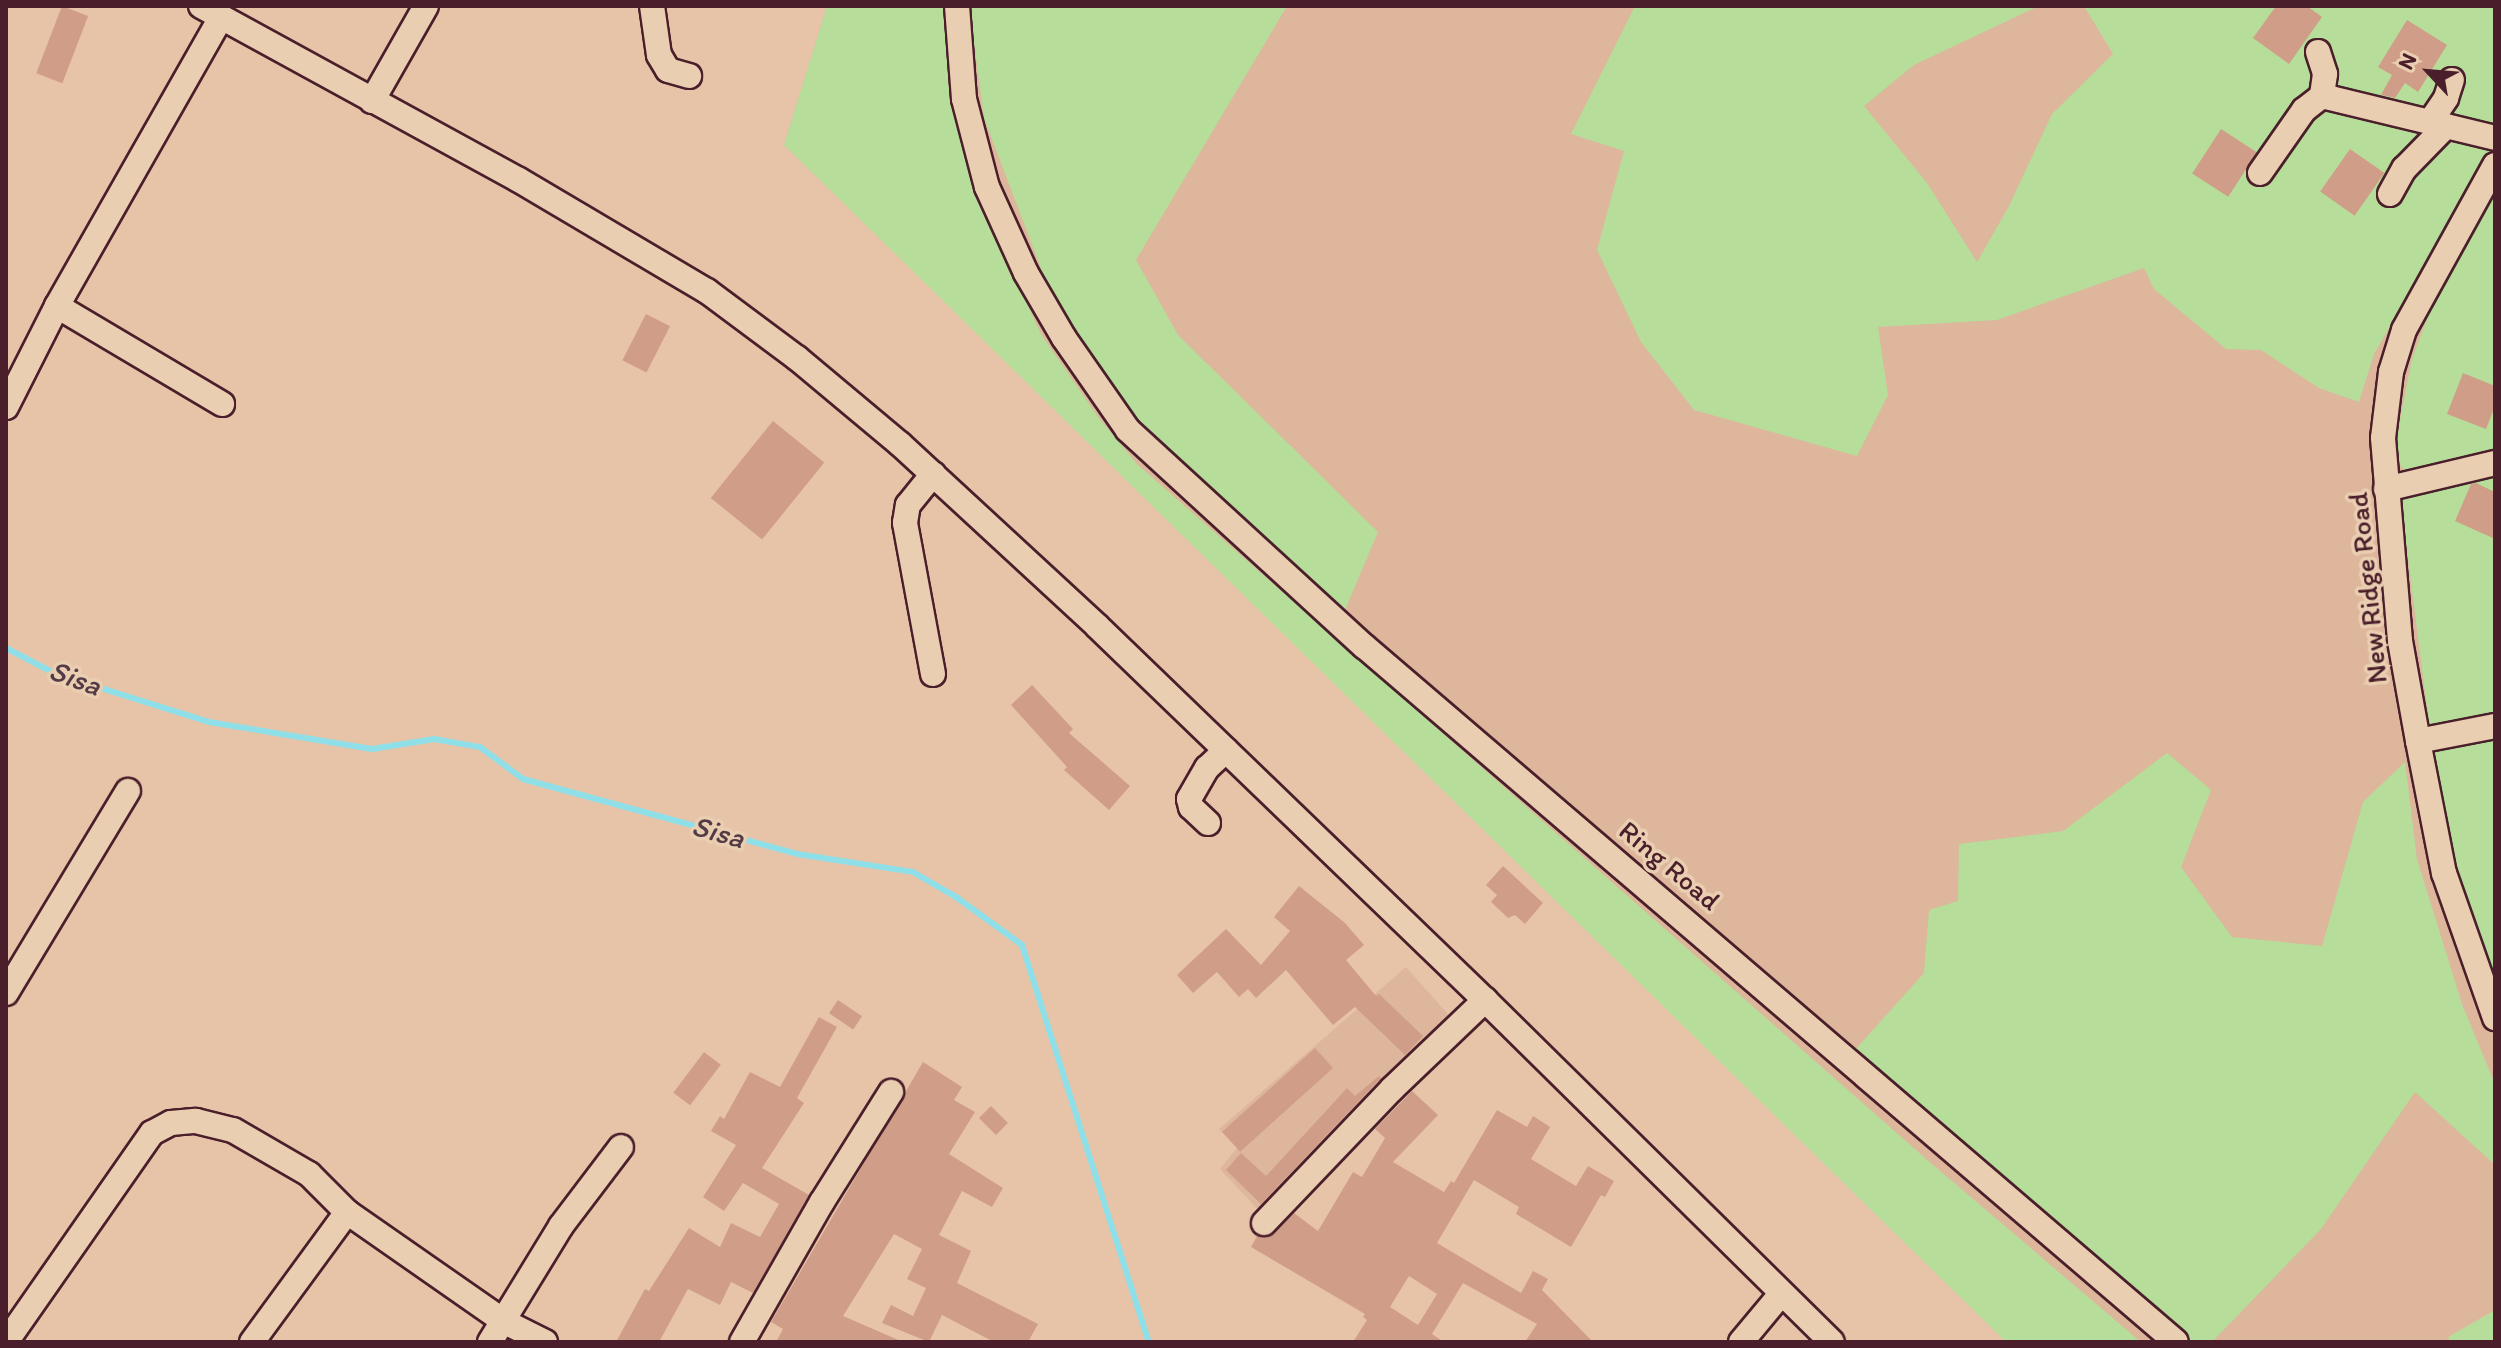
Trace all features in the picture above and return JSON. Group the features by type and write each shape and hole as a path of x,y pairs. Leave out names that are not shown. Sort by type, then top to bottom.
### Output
{"street":[{"path":"372,101 426,6"},
{"path":"652,6 659,55 668,70 689,76"},
{"name":"Ring Road","path":"957,6 964,99 987,187 1026,273 1064,338 1128,430 1364,646 1653,890 2176,1342"},
{"path":"6,407 211,12 519,180 707,291 797,358 933,474 1226,750 1832,1342"},
{"path":"2260,173 2304,110 2322,96 2325,74 2318,52"},
{"path":"2390,194 2404,169 2438,124 2452,80"},
{"path":"2322,96 2495,138"},
{"name":"New Ridge Road","path":"2495,165 2404,330 2385,406 2386,489 2400,641 2444,873 2491,992 2495,1018"},
{"path":"57,306 222,404"},
{"path":"2386,489 2495,463"},
{"path":"933,474 908,505 905,523 933,674"},
{"path":"2418,741 2495,726"},
{"path":"1208,823 1191,807 1189,799 1207,768 1226,750"},
{"path":"6,993 128,791"},
{"path":"1264,1223 1392,1089 1485,1000"},
{"path":"742,1342 822,1202 891,1092"},
{"path":"6,1342 152,1133 171,1123 196,1121 233,1130 309,1174 347,1212 503,1321 545,1342"},
{"path":"490,1342 561,1226 621,1147"},
{"path":"252,1342 347,1212"},
{"path":"1741,1342 1781,1294"}],"shaded area":[{"path":"827,6 2495,6 2495,1342 2010,1342 784,145"},
{"path":"1406,967 1455,1022 1266,1218 1220,1169 1237,1148 1219,1129"}],"green space":[{"path":"827,6 945,6 1016,280 1041,334 1098,417 1137,464 1932,1164 2141,1342 2006,1342 784,145"},
{"path":"969,6 1287,6 1136,260 1178,335 1378,532 1345,610 1153,443 1103,384 1059,316 984,118"},
{"path":"1635,6 2039,6 1914,65 1864,106 1927,183 1977,262 2009,206 2052,114 2113,54 2084,6 2495,6 2495,146 2374,354 2359,402 2319,388 2261,350 2226,349 2154,289 2144,268 1997,320 1878,327 1888,395 1857,456 1694,410 1641,342 1597,250 1624,151 1571,134"},
{"path":"2495,191 2495,454 2408,473 2401,467 2395,445 2412,359 2430,311"},
{"path":"2495,475 2495,986 2487,977 2442,825 2400,496"},
{"path":"2167,753 2211,790 2181,867 2232,937 2322,946 2363,802 2405,762 2417,859 2462,1004 2495,1084 2495,1165 2415,1092 2321,1229 2212,1342 2191,1342 1854,1051 1924,973 1929,910 1958,901 1959,844 2063,831"},
{"path":"2495,1310 2495,1342 2452,1342 2448,1337"}],"building":[{"path":"62,6 88,16 62,83 36,73"},
{"path":"2276,6 2307,6 2322,17 2289,64 2253,38"},
{"path":"2407,20 2447,45 2418,92 2405,83 2395,98 2381,95 2392,75 2378,67"},
{"path":"2221,129 2257,152 2228,197 2192,173"},
{"path":"2350,149 2384,173 2355,216 2320,192"},
{"path":"646,314 670,326 646,373 622,360"},
{"path":"2463,373 2495,386 2495,406 2486,429 2447,414"},
{"path":"773,421 824,463 762,539 711,498"},
{"path":"2476,483 2495,492 2495,539 2455,521 2471,484"},
{"path":"1032,685 1073,729 1069,733 1130,786 1109,810 1064,770 1067,767 1011,705"},
{"path":"1503,866 1543,903 1525,924 1515,915 1508,918 1491,902 1497,895 1486,885"},
{"path":"1299,886 1345,923 1364,945 1346,960 1376,996 1379,994 1423,1036 1405,1055 1355,1007 1333,1025 1286,970 1256,998 1248,989 1239,997 1217,972 1193,993 1177,975 1226,929 1261,965 1290,931 1274,917"},
{"path":"838,1000 862,1016 853,1029 829,1013"},
{"path":"819,1017 837,1027 797,1098 804,1103 762,1168 809,1195 753,1293 731,1282 720,1305 688,1289 659,1342 616,1342 645,1289 649,1291 689,1228 720,1247 731,1223 760,1237 779,1204 743,1183 724,1211 703,1197 736,1145 711,1131 720,1116 724,1119 750,1072 780,1087"},
{"path":"1315,1048 1333,1068 1240,1152 1222,1132"},
{"path":"704,1052 721,1065 690,1105 673,1093"},
{"path":"923,1062 962,1087 954,1100 975,1112 949,1154 1003,1188 992,1207 962,1191 939,1235 971,1251 957,1283 1038,1324 1028,1342 994,1342 942,1315 929,1342 882,1323 891,1305 913,1316 926,1288 907,1279 922,1249 894,1234 843,1316 903,1342 776,1342 783,1329 771,1322"},
{"path":"1379,1076 1381,1078 1261,1204 1226,1170 1241,1153 1266,1176 1347,1088 1355,1096"},
{"path":"1412,1091 1438,1115 1393,1162 1444,1192 1451,1181 1454,1183 1497,1110 1527,1127 1533,1116 1550,1127 1531,1159 1576,1186 1588,1166 1614,1181 1605,1197 1601,1195 1571,1247 1516,1214 1519,1207 1474,1180 1437,1243 1521,1293 1533,1271 1548,1279 1542,1290 1593,1342 1525,1342 1537,1324 1463,1283 1432,1334 1444,1342 1353,1342 1367,1320 1363,1317 1365,1314 1251,1247 1257,1236 1274,1234 1294,1213 1318,1231 1353,1172 1362,1177 1385,1138 1375,1129","holes":["1409,1276 1437,1294 1418,1325 1390,1307"]},
{"path":"991,1106 1008,1123 996,1135 979,1118"}],"waterway":[{"name":"Sisa","path":"6,648 56,674 209,722 372,749 434,739 480,747 523,779 797,854 913,872 956,897 1022,945 1149,1342"}]}
